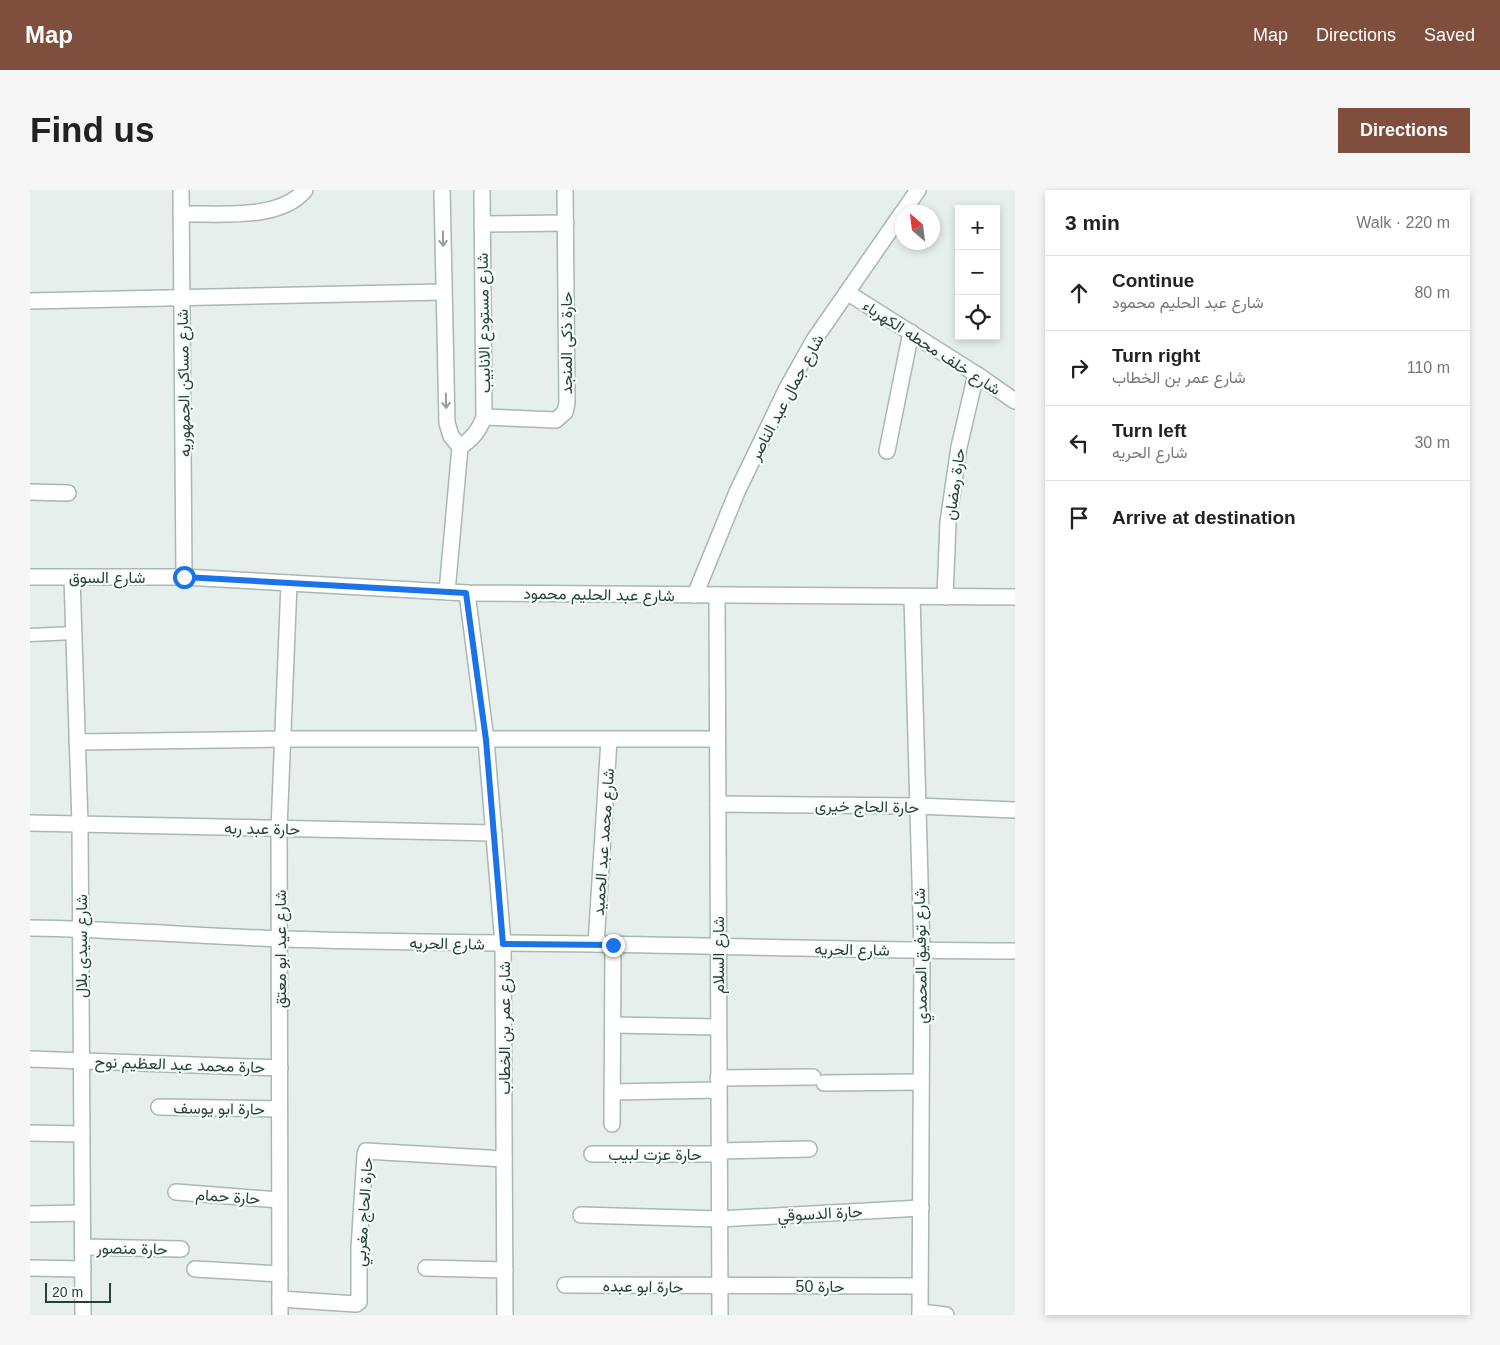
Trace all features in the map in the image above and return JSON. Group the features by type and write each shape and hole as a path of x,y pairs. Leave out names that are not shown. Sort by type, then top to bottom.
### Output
{"street":[{"name":"شارع مساكن الجمهوريه","path":"181,190 184,577"},
{"path":"181,214 254,213 271,210 288,204 305,190"},
{"path":"442,190 447,423 452,436 460,447 447,592"},
{"name":"شارع مستودع الانابيب","path":"460,447 472,439 480,428 484,417 482,190"},
{"name":"حارة ذكى المنجد","path":"484,417 556,420 565,412 567,404 565,190"},
{"name":"شارع جمال عبد الناصر","path":"908,205 918,190"},
{"path":"482,224 566,223"},
{"name":"شارع جمال عبد الناصر","path":"695,595 736,492 786,390 814,340 895,225"},
{"path":"30,301 444,292"},
{"name":"شارع خلف محطه الكهرباء","path":"848,293 1015,401"},
{"path":"887,451 911,332"},
{"name":"حارة رمضان","path":"945,597 948,522 958,447 976,374"},
{"path":"30,492 68,493"},
{"name":"شارع السوق","path":"30,577 184,577"},
{"name":"شارع سيدى بلال","path":"72,577 80,824 83,1315"},
{"name":"شارع عبد الحليم محمود","path":"184,577 466,593 1015,597"},
{"name":"شارع عيد ابو معتق","path":"280,1315 279,829 289,583"},
{"name":"شارع عمر بن الخطاب","path":"466,593 486,740 503,944 505,1315"},
{"name":"شارع السلام","path":"717,595 720,1315"},
{"name":"شارع توفيق المحمدي","path":"912,597 922,951 920,1314"},
{"path":"77,742 282,739 717,739"},
{"name":"شارع محمد عبد الحميد","path":"596,944 609,740"},
{"name":"حارة الحاج خيرى","path":"718,804 918,806 1015,810"},
{"name":"حارة عبد ربه","path":"30,823 494,833"},
{"name":"شارع الحريه","path":"30,928 81,928 280,939 922,951 1015,951"},
{"path":"612,1124 613,945"},
{"path":"613,1026 718,1026"},
{"name":"حارة محمد عبد العظيم نوح","path":"30,1059 280,1068"},
{"path":"612,1092 718,1084 819,1080 921,1082"},
{"name":"حارة ابو يوسف","path":"159,1107 280,1109"},
{"path":"30,1133 82,1134"},
{"name":"حارة عزت لبيب","path":"592,1154 719,1153 810,1149"},
{"name":"حارة الحاج مغربي","path":"280,1299 356,1304 359,1302 359,1249 364,1154 366,1151 504,1159"},
{"name":"حارة حمام","path":"176,1192 279,1200"},
{"name":"حارة الدسوقي","path":"581,1214 719,1219 921,1208"},
{"path":"30,1214 82,1214"},
{"name":"حارة منصور","path":"83,1247 181,1249"},
{"path":"30,1268 83,1269"},
{"path":"426,1268 504,1270"},
{"path":"195,1269 280,1274"},
{"name":"حارة ابو عبده","path":"565,1285 720,1287"},
{"name":"حارة 50","path":"720,1287 920,1286"},
{"path":"920,1314 946,1315"}],"lane":[{"path":"30,635 74,633"}],"route":[{"path":"184,577 466,593 486,740 503,944 613,945"}]}
